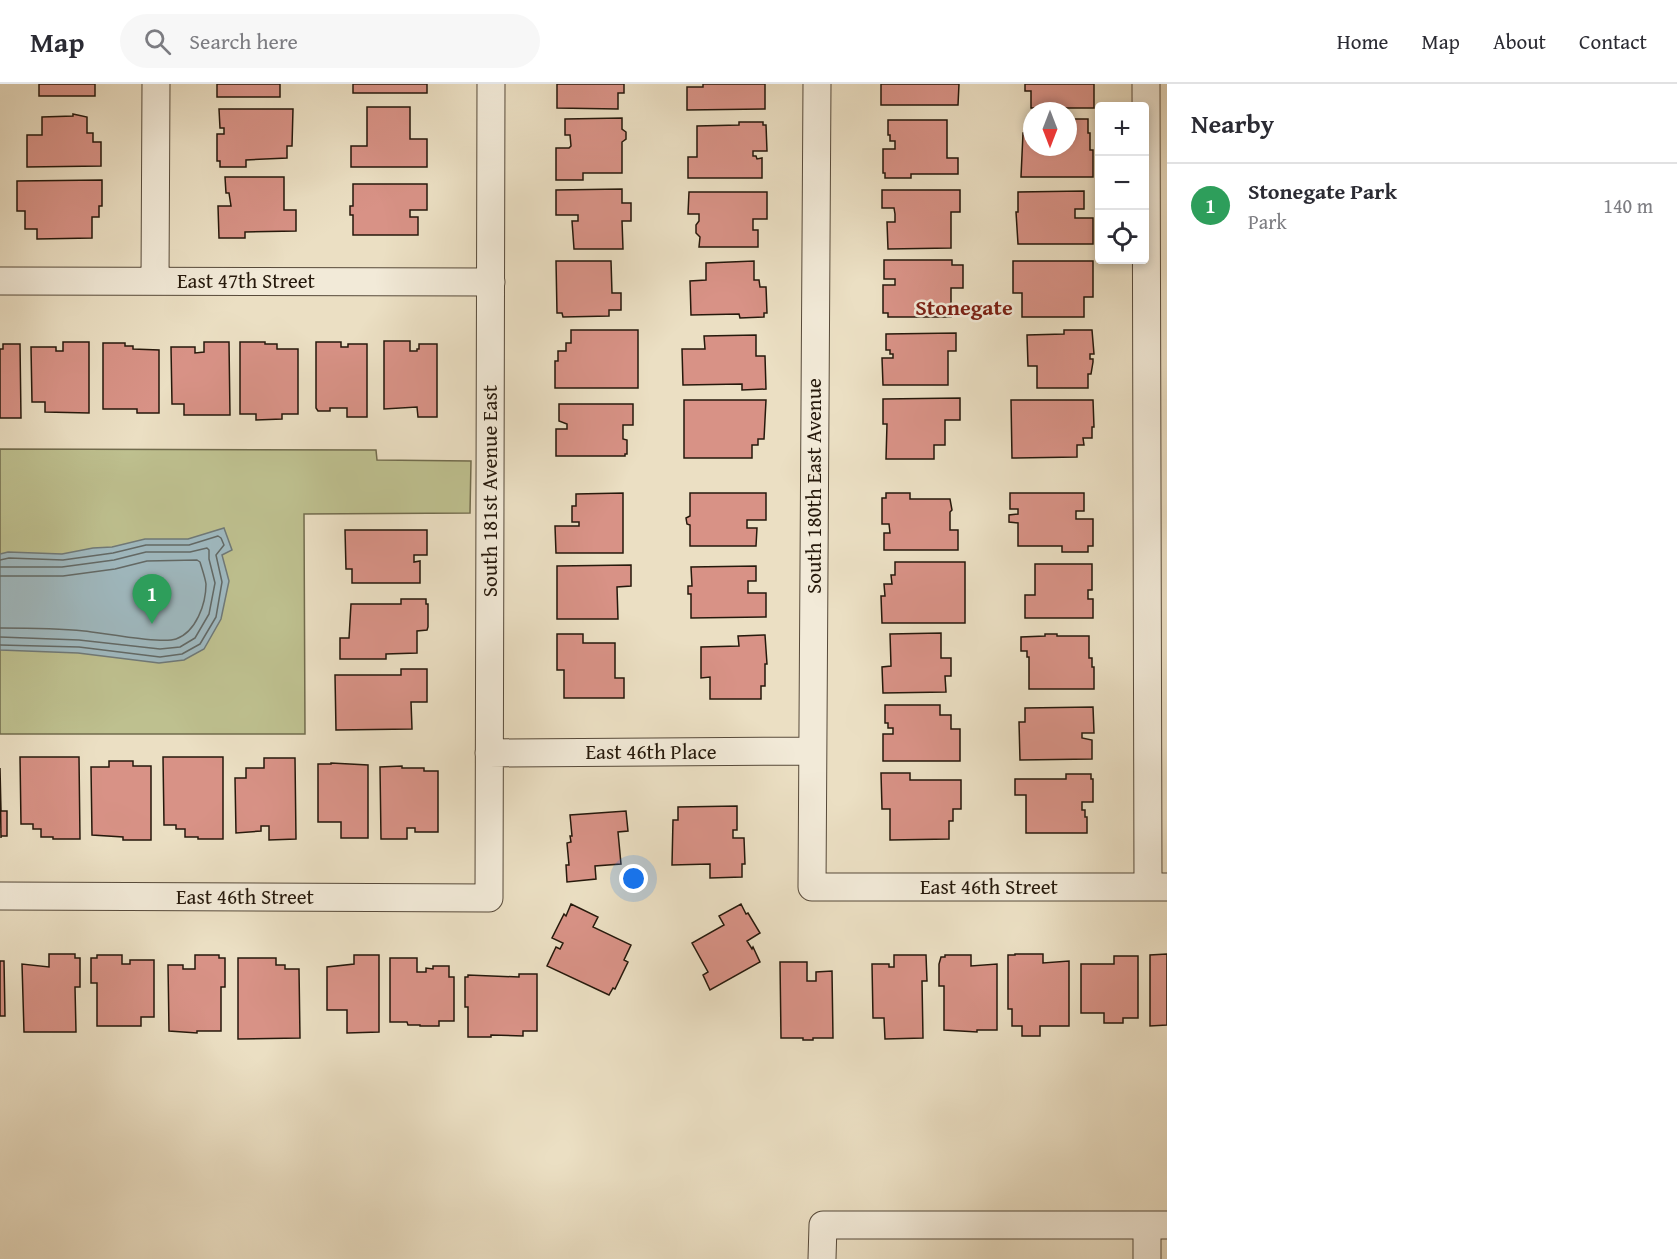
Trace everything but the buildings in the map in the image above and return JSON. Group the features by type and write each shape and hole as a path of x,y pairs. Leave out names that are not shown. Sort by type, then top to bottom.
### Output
{"street":[{"path":"155,280 156,84"},
{"name":"South 181st Avenue East","path":"489,898 491,84"},
{"name":"South 180th East Avenue","path":"812,888 817,84"},
{"path":"1146,84 1157,887"},
{"name":"East 47th Street","path":"0,281 491,282"},
{"name":"East 46th Place","path":"489,753 812,752"},
{"name":"East 46th Street","path":"812,888 1157,887"},
{"name":"East 46th Street","path":"0,896 489,898"},
{"path":"822,1259 823,1225 1157,1225 1147,1259"}],"green space":[{"path":"0,449 376,450 377,460 471,461 470,513 304,514 305,734 0,734"}],"water":[{"path":"224,528 232,550 222,555 229,581 221,619 204,649 184,660 159,663 78,653 0,650 0,554 8,552 62,554 112,547 145,539 188,539"}],"place":[{"name":"Stonegate Park","path":"152,624"}],"district":[{"name":"Stonegate","path":"964,307"}]}
